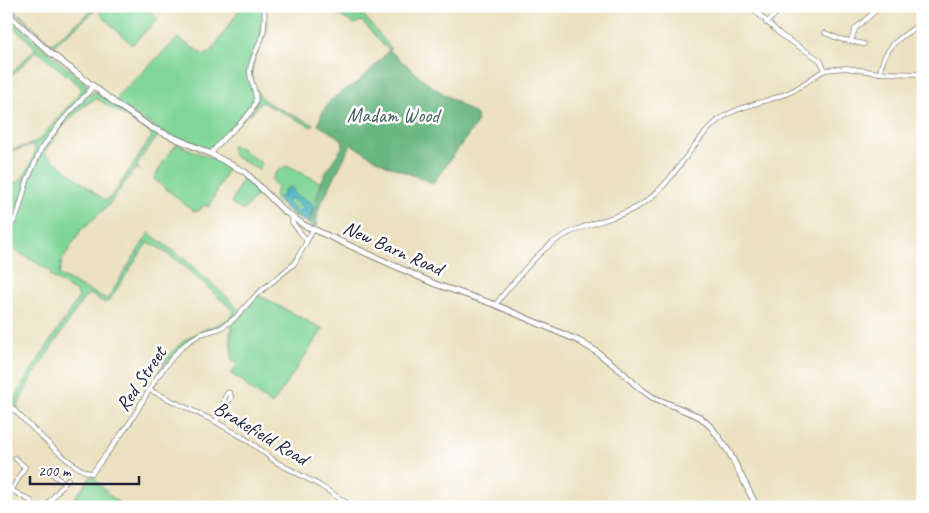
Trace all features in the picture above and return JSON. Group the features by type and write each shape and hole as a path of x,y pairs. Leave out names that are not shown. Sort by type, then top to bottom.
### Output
{"street":[{"path":"211,154 255,104 256,97 250,68 262,36 265,16 264,6"},
{"path":"750,6 766,22 798,47 820,60 825,70"},
{"path":"766,22 786,6"},
{"path":"851,41 855,29 881,6"},
{"name":"New Barn Road","path":"6,12 48,51 92,87 152,128 211,154 248,175 293,218 313,230 435,284 496,305 579,341 620,370 644,392 660,401 693,413 706,422 730,452 757,507"},
{"path":"880,73 881,63 895,41 923,23"},
{"path":"825,33 864,44"},
{"path":"496,305 537,256 559,238 579,228 632,209 654,195 705,132 730,113 789,92 825,70 846,68 880,73 923,74"},
{"path":"6,236 18,213 27,181 42,149 62,121 92,87"},
{"path":"293,218 292,222 307,241"},
{"name":"Red Street","path":"6,402 59,453 81,470 91,473 97,468 129,424 161,372 183,347 201,334 221,328 234,320 256,295 291,267 313,230"},
{"name":"Brakefield Road","path":"150,390 216,422 246,439 276,462 353,507"},
{"path":"216,422 225,405"},
{"path":"11,491 25,467 15,458"},
{"path":"45,507 66,481 50,472"},
{"path":"6,487 31,501 33,507"}],"green space":[{"path":"7,6 23,17 52,44 97,6 101,6 53,46"},
{"path":"107,6 146,6 158,19 132,45 99,13"},
{"path":"242,6 263,6 262,33 250,65 255,96 254,104 247,115 209,151 162,132 115,102 119,98 117,96 178,38 204,55 210,53"},
{"path":"265,6 266,33 254,60 252,71 258,94 266,101 314,125 312,127 261,102 250,115 258,99 252,82 251,69 255,55 263,39"},
{"path":"328,6 345,8 356,6 390,47 390,50 383,45 362,21 354,24 334,12"},
{"path":"6,13 43,48 86,83 88,89 41,148 17,212 6,234 6,180 17,183 20,180 32,160 35,145 6,151 29,145 40,139 81,88 37,51 6,81 6,78 35,49 32,44 6,21"},
{"name":"Madam Wood","path":"389,50 430,85 477,115 477,123 433,183 384,164 351,144 318,210 316,228 309,224 321,184 343,146 342,139 318,125 321,116 334,98 359,81"},
{"path":"96,92 159,133 159,135 140,159 137,167 140,171 134,170 108,206 82,229 80,228 81,230 62,261 59,275 107,299 149,233 184,259 240,311 231,322 195,337 163,366 162,364 166,359 184,341 226,320 233,315 234,311 182,264 156,246 147,243 109,301 105,303 90,294 84,298 29,382 17,408 13,403 24,382 79,297 76,292 49,275 52,272 6,245 6,237 18,215 26,185 43,149 57,129 88,95","holes":["97,99 144,128 152,136 115,192 106,201 44,153 76,114 83,107"]},
{"path":"177,144 216,160 228,168 209,207 204,205 199,211 193,211 154,179 164,160"},
{"path":"232,146 239,148 260,162 262,164 259,170 234,156 231,149"},
{"path":"285,166 291,167 325,185 309,224 295,216 274,199 277,187 272,181 275,173"},
{"path":"245,174 260,192 243,211 231,203"},
{"path":"258,295 323,329 272,405 245,385 246,383 231,374 239,362 232,360 230,332 233,330 230,325 242,316"},
{"path":"92,475 108,494 124,507 68,507"}],"water":[{"path":"287,188 292,188 296,195 312,203 312,212 307,223 281,203 278,197 283,198 283,191","holes":["291,198 303,207 304,211 298,211 287,203 288,200"]}]}
